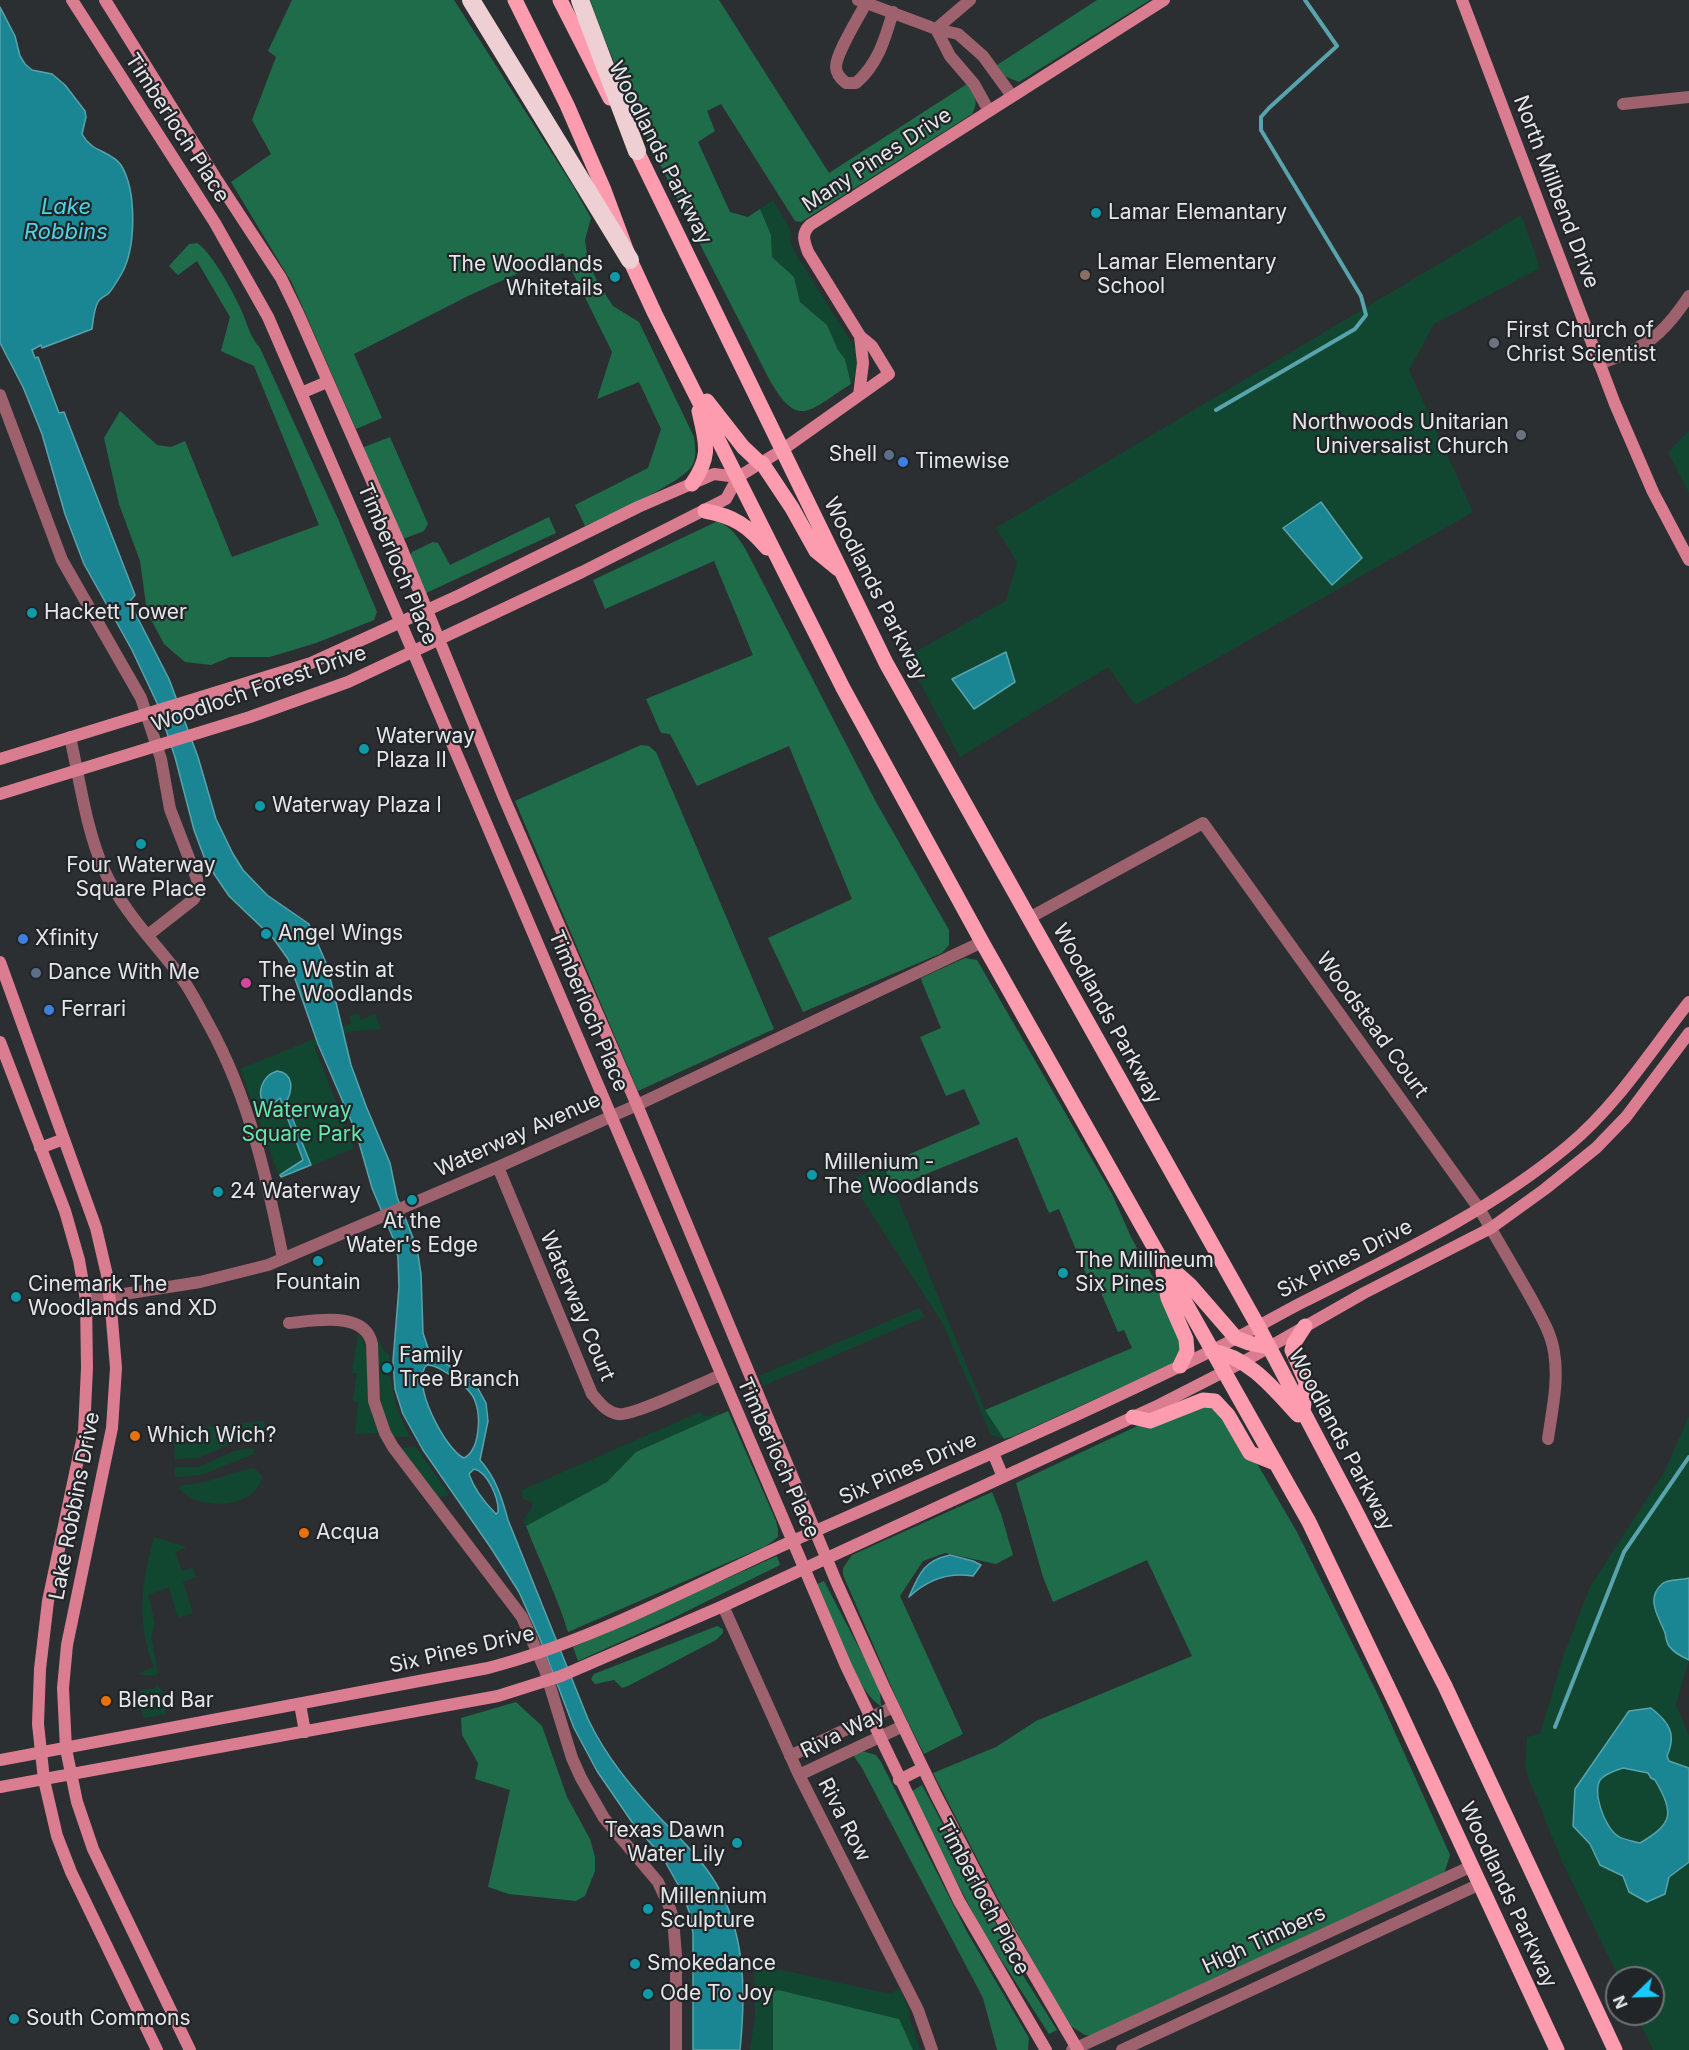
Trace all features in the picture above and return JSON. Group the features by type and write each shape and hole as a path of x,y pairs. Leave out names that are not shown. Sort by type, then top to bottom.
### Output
{"highway":[{"path":"471,0 630,260"},
{"path":"580,0 637,151"}],"main road":[{"name":"Woodlands Parkway","path":"515,0 567,105 604,190 630,260 843,688 982,942 1309,1522 1557,2050"},
{"name":"Woodlands Parkway","path":"560,0 637,151 886,663 1258,1326 1445,1686 1615,2050"},
{"path":"693,385 743,447 761,463 792,508 816,551 842,573"},
{"path":"692,484 703,469 706,457 705,440 693,385"},
{"path":"705,511 724,514 748,527 780,563"},
{"path":"1160,1257 1190,1286 1236,1338 1268,1347"},
{"path":"1160,1257 1168,1298 1186,1339 1187,1351 1180,1366"},
{"path":"1303,1412 1306,1382 1292,1350 1305,1326"},
{"path":"1212,1351 1227,1353 1243,1362 1313,1430"},
{"path":"1133,1417 1150,1421 1203,1400 1215,1401 1228,1415 1250,1453 1275,1463"}],"street":[{"name":"Timberloch Place","path":"72,0 241,267 268,317 401,622 846,1666 959,1901 1046,2050"},
{"name":"Timberloch Place","path":"105,0 281,278 297,311 400,547 504,798 893,1707 992,1903 1076,2049"},
{"path":"936,29 970,0"},
{"name":"Many Pines Drive","path":"782,450 889,374 872,346 860,336 808,252 803,236 805,230 1164,0"},
{"name":"North Millbend Drive","path":"1462,0 1599,364 1653,492 1689,559"},
{"path":"893,12 885,40 874,63 856,83 846,83 839,77 836,68 862,2 893,12 936,29 958,34 983,56 1012,96"},
{"path":"936,29 950,56 974,84 989,111"},
{"path":"1623,104 1689,97"},
{"path":"1599,364 1647,344 1677,315 1689,296"},
{"path":"859,395 863,363 860,336"},
{"path":"302,393 327,382"},
{"path":"0,395 62,560 141,698 161,759 170,809 197,879 198,889 194,899 148,935"},
{"name":"Woodloch Forest Drive","path":"0,794 207,730 348,682 572,577 705,511 726,499 738,477 782,450"},
{"name":"Woodloch Forest Drive","path":"0,759 310,663 508,572 638,507 714,474 738,477"},
{"path":"70,737 95,842 105,871 124,903 183,980 210,1027 238,1089 250,1120 268,1185 283,1258"},
{"name":"Woodstead Court","path":"1029,918 1203,823 1491,1228 1550,1336 1554,1350 1556,1387 1548,1439"},
{"name":"Waterway Avenue","path":"86,1300 200,1282 268,1265 637,1105 982,942"},
{"name":"Lake Robbins Drive","path":"0,962 96,1228 110,1296 115,1357 114,1408 109,1447 67,1645 63,1688 66,1749 70,1775 76,1802 99,1863 190,2050"},
{"name":"Six Pines Drive","path":"0,1760 515,1661 580,1637 793,1540 993,1453 1212,1351 1480,1210 1532,1174 1583,1133 1613,1102 1689,1002"},
{"name":"Six Pines Drive","path":"0,1787 498,1696 591,1664 723,1606 1133,1417 1243,1362 1364,1293 1491,1228 1596,1148 1626,1117 1689,1033"},
{"name":"Lake Robbins Drive","path":"0,1042 64,1211 75,1244 86,1300 87,1368 84,1431 44,1626 38,1709 44,1780 57,1836 71,1872 157,2050"},
{"path":"40,1148 64,1139"},
{"name":"Waterway Court","path":"498,1167 592,1394 606,1409 620,1415 637,1410 721,1375"},
{"path":"289,1323 336,1320 359,1326 370,1336 375,1406 385,1433 393,1447 519,1611 552,1690 572,1758 589,1794 604,1818 658,1882 669,1906 674,1926 676,1956 675,2050"},
{"path":"993,1453 1002,1477"},
{"name":"Riva Row","path":"723,1606 790,1756 918,2010 932,2050"},
{"path":"300,1704 305,1732"},
{"name":"Riva Way","path":"790,1756 893,1707"},
{"name":"Riva Way","path":"800,1775 903,1726"},
{"path":"899,1780 923,1768"},
{"name":"High Timbers","path":"1076,2049 1472,1866"},
{"name":"High Timbers","path":"1122,2050 1480,1884"}],"green space":[{"path":"292,0 454,0 591,218 585,240 588,261 598,283 613,306 639,322 694,437 695,457 687,471 661,489 585,526 575,505 648,468 661,429 639,382 597,399 612,352 563,253 470,295 354,354 382,418 356,429 292,283 231,182 271,154 252,120 276,57 268,51"},
{"path":"590,0 719,0 829,173 967,84 972,92 976,102 972,114 801,222 795,221 721,104 707,111 715,131 698,142 730,212 748,217 760,209 771,235 772,257 794,277 800,302 827,325 838,350 845,359 851,384 814,408 805,411 796,410 788,405 768,377 651,144 629,97"},
{"path":"1097,0 1150,0 1019,82 1004,76 997,65"},
{"path":"773,200 790,229 791,244 797,256 856,350 857,368 851,384 845,359 838,350 827,325 800,302 794,277 772,257 771,235 760,209"},
{"path":"1521,215 1540,268 1434,324 1409,370 1473,512 1135,705 1108,667 960,757 906,657 1006,601 1017,562 996,528"},
{"path":"197,243 210,256 240,306 338,519 377,612 374,620 316,643 270,657 230,657 211,665 185,662 164,644 147,612 140,561 119,504 104,438 120,411 157,445 171,447 185,441 232,557 319,525 254,366 221,351 230,317 197,261 178,275 169,266 189,244"},
{"path":"1689,431 1689,493 1668,452"},
{"path":"390,437 428,524 424,531 403,539 363,452 364,447"},
{"path":"549,517 556,533 426,593 410,558 412,552 433,542 438,543 450,565"},
{"path":"718,521 734,533 746,550 876,802 949,930 949,945 942,953 803,1012 768,938 852,899 789,746 697,786 670,734 661,733 646,699 753,655 714,561 605,609 593,580"},
{"path":"641,745 649,746 656,752 774,1029 638,1091 515,801"},
{"path":"965,958 977,960 1112,1194 1131,1237 1185,1336 1177,1360 1166,1367 1004,1439 985,1410 1132,1348 1124,1330 1118,1332 1092,1272 1086,1274 1059,1209 1049,1213 1017,1137 892,1188 884,1165 980,1124 964,1089 946,1096 920,1037 941,1028 921,978"},
{"name":"Waterway Square Park","path":"358,1013 361,1020 375,1014 381,1029 352,1031 314,1046 354,1148 280,1179 240,1069 351,1024 349,1016"},
{"path":"884,1165 985,1410 1004,1439 991,1435 943,1324 852,1180"},
{"path":"919,1308 925,1317 763,1386 759,1376"},
{"path":"358,1333 365,1345 368,1395 379,1433 355,1434 358,1402 353,1401 357,1373 352,1373"},
{"path":"378,1338 384,1351 389,1354 389,1365 386,1365 386,1372 389,1372 396,1407 410,1437 394,1437 381,1406"},
{"path":"1199,1397 1230,1417 1297,1532 1379,1697 1450,1855 1444,1874 1092,2036 1085,2035 1069,2025 997,1897 933,1773 996,1747 1036,1721 1192,1656 1147,1560 1053,1602 1043,1577 1016,1483"},
{"path":"728,1411 776,1521 778,1537 766,1546 568,1632 526,1526 607,1482 636,1452"},
{"path":"700,1412 704,1416 711,1416 719,1412 720,1415 636,1452 607,1482 526,1526 523,1520 532,1508 533,1502 523,1499 522,1490"},
{"path":"1689,1416 1689,1659 1676,1705 1689,1735 1689,2050 1653,2050 1642,2026 1665,2026 1665,1966 1613,1966 1561,1859 1525,1769 1527,1737 1540,1734 1564,1654 1590,1587 1665,1471"},
{"path":"264,1421 265,1427 252,1439 232,1443 198,1458 175,1459 173,1430"},
{"path":"416,1447 448,1496 438,1497 401,1448"},
{"path":"253,1448 254,1454 201,1475 175,1477 175,1467 199,1467 234,1451"},
{"path":"254,1468 263,1477 259,1485 250,1495 235,1502 218,1504 201,1502 178,1488 182,1485 201,1483"},
{"path":"992,1492 1013,1555 996,1564 945,1553 923,1561 900,1596 963,1734 924,1754 898,1702 843,1575 843,1568 852,1555"},
{"path":"154,1537 187,1547 175,1552 182,1571 193,1568 196,1577 183,1582 193,1613 177,1616 169,1587 148,1595 155,1623 151,1637 158,1672 155,1676 139,1673 154,1667 145,1634 142,1602"},
{"path":"777,1556 780,1565 669,1620 578,1661 573,1647"},
{"path":"824,1581 869,1667 880,1692 881,1706 861,1684 852,1668 817,1584"},
{"path":"717,1626 723,1629 723,1633 716,1640 628,1686 622,1688 614,1680 595,1684 591,1679 594,1674"},
{"path":"156,1685 161,1689 166,1714 145,1718 142,1715 140,1690 155,1689"},
{"path":"516,1702 542,1726 567,1797 590,1839 595,1857 595,1871 585,1896 576,1901 509,1894 488,1887 510,1790 475,1779 478,1763 462,1735 461,1718"},
{"path":"862,1751 876,1755 881,1762 967,1932 1029,2038 1028,2050 997,2050 983,1998 862,1768 853,1755"},
{"path":"922,1785 1024,1977 1057,2030 1049,2034 982,1930 912,1791"},
{"path":"754,1964 891,1994 899,1988 910,2013 909,2017 920,2050 913,2050 910,2041 773,1993 773,2050 750,2050 755,2017"},
{"path":"778,1990 899,2019 913,2050 773,2050 773,1992"}],"water":[{"name":"Lake Robbins","path":"0,7 15,36 20,56 25,64 32,70 52,74 65,85 85,111 82,134 91,145 112,156 121,165 130,189 132,204 132,234 127,262 113,288 98,302 92,329 32,350 35,358 38,357 59,413 64,412 135,595 131,600 131,605 169,679 198,757 216,819 243,870 267,895 309,924 327,965 351,1065 390,1163 397,1197 417,1248 421,1274 423,1333 428,1348 435,1358 465,1374 475,1383 486,1403 488,1421 480,1460 498,1488 508,1520 588,1719 620,1772 712,1877 732,1918 743,1983 740,2050 693,2050 693,1934 690,1914 681,1890 662,1856 634,1825 597,1771 574,1728 540,1639 519,1592 423,1450 403,1414 395,1389 393,1361 399,1287 398,1257 393,1238 372,1188 356,1132 318,1044 288,959 273,938 229,896 206,862 194,830 175,757 157,703 132,650 84,564 65,514 42,434 23,387 0,343","holes":["427,1365 454,1378 468,1390 475,1401 478,1432 473,1448 464,1458 448,1443 426,1400 423,1373","474,1469 484,1475 495,1493 498,1507 496,1514 474,1485 469,1474"]},
{"path":"1321,502 1362,558 1332,585 1283,528"},
{"path":"1006,652 1015,682 974,709 952,679"},
{"path":"277,1071 283,1072 289,1079 291,1087 286,1102 311,1165 281,1177 280,1175 303,1160 280,1098 266,1106 261,1096 264,1081"},
{"path":"950,1555 981,1565 973,1576 955,1575 939,1578 909,1597 923,1570 934,1561"},
{"path":"1689,1578 1689,1660 1675,1652 1668,1644 1655,1608 1654,1596 1662,1584"},
{"path":"1651,1708 1657,1713 1670,1729 1671,1741 1667,1756 1669,1761 1689,1768 1689,1862 1669,1877 1665,1894 1647,1902 1629,1892 1623,1876 1600,1865 1590,1844 1573,1826 1575,1789 1629,1711","holes":["1623,1768 1648,1773 1655,1780 1668,1809 1665,1823 1640,1843 1618,1836 1613,1832 1604,1817 1598,1799 1598,1790 1602,1778"]}],"waterway":[{"path":"1216,410 1355,329 1366,315 1361,296 1261,130 1261,117 1269,108 1337,46 1305,0"},
{"path":"1555,1727 1624,1552 1689,1457"}],"place":[{"name":"Lamar Elemantary","path":"1096,213"},
{"name":"Lamar Elementary School","path":"1085,275"},
{"name":"The Woodlands Whitetails","path":"615,277"},
{"name":"First Church of Christ Scientist","path":"1494,343"},
{"name":"Northwoods Unitarian Universalist Church","path":"1521,435"},
{"name":"Shell","path":"889,455"},
{"name":"Timewise","path":"903,462"},
{"name":"Hackett Tower","path":"32,613"},
{"name":"Waterway Plaza II","path":"364,749"},
{"name":"Waterway Plaza I","path":"260,806"},
{"name":"Four Waterway Square Place","path":"141,844"},
{"name":"Angel Wings","path":"266,934"},
{"name":"Xfinity","path":"23,939"},
{"name":"Dance With Me","path":"36,973"},
{"name":"The Westin at The Woodlands","path":"246,983"},
{"name":"Ferrari","path":"49,1010"},
{"name":"Millenium - The Woodlands","path":"812,1175"},
{"name":"24 Waterway","path":"218,1192"},
{"name":"At the Water's Edge","path":"412,1200"},
{"name":"Fountain","path":"318,1261"},
{"name":"The Millineum Six Pines","path":"1063,1273"},
{"name":"Cinemark The Woodlands and XD","path":"16,1297"},
{"name":"Family Tree Branch","path":"387,1368"},
{"name":"Which Wich?","path":"135,1436"},
{"name":"Acqua","path":"304,1533"},
{"name":"Blend Bar","path":"106,1701"},
{"name":"Texas Dawn Water Lily","path":"737,1843"},
{"name":"Millennium Sculpture","path":"648,1909"},
{"name":"Smokedance","path":"635,1964"},
{"name":"Ode To Joy","path":"648,1994"},
{"name":"South Commons","path":"14,2019"}]}
